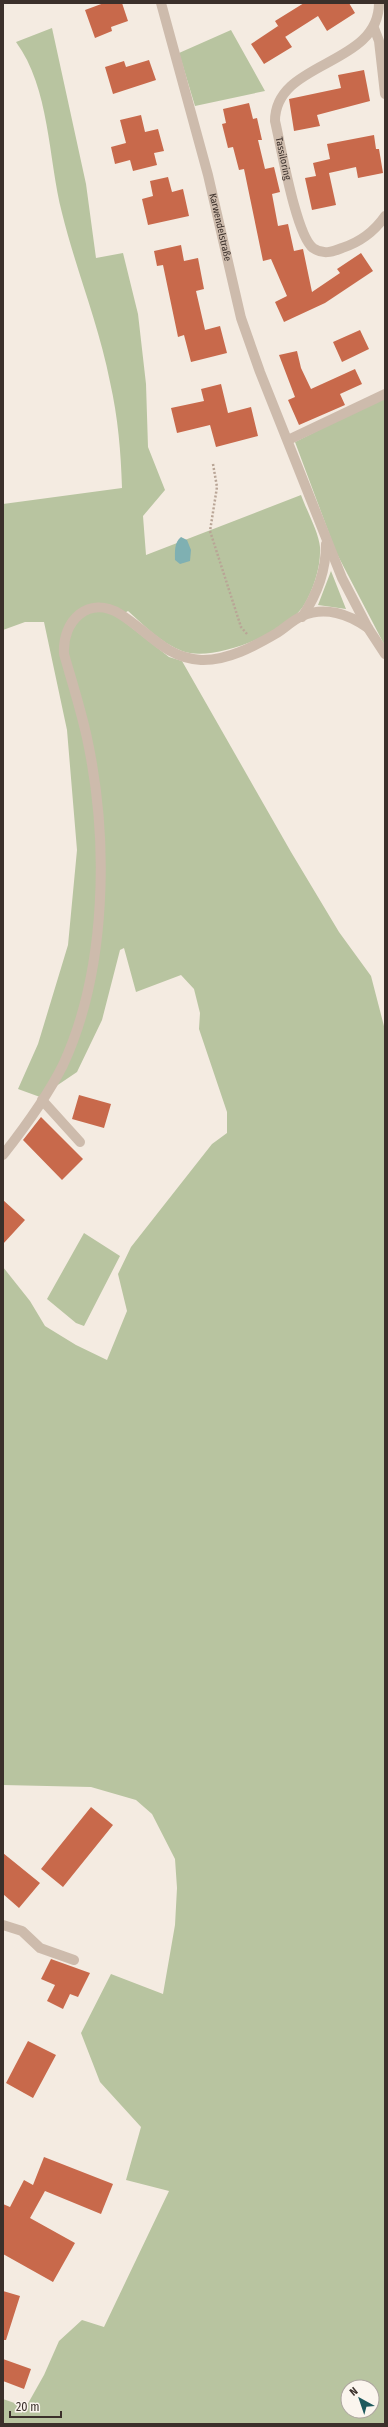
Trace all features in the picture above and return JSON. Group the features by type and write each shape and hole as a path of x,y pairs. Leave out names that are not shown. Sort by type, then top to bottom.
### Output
{"street":[{"name":"Karwendelstraße","path":"161,3 208,175 241,318 260,372 342,578 368,628 385,654"},
{"path":"379,3 379,14 374,28 379,41 385,94"},
{"name":"Tassiloring","path":"374,28 354,47 297,81 286,91 275,108 275,121 298,220 312,248 320,252 332,252 352,245 368,235 385,216"},
{"path":"289,444 385,394"},
{"path":"302,616 310,605 323,572 326,540"},
{"path":"3,1155 42,1100 62,1065 81,1018 90,982 100,887 98,810 87,738 64,654 66,630 77,616 92,609 102,610 120,614 157,644 186,658 216,658 235,654 254,645 302,616 316,613 334,613 357,620 368,628"},
{"path":"42,1100 80,1142"},
{"path":"3,1925 22,1931 40,1948 74,1960"}],"path":[{"path":"213,464 217,487 210,531 241,627 254,645"}],"green space":[{"path":"52,28 86,184 96,258 123,253 138,314 146,384 148,447 165,490 143,516 146,555 301,495 315,528 320,547 316,577 304,605 295,616 282,626 248,643 212,653 195,654 174,648 160,639 128,611 118,617 169,657 182,661 291,852 339,932 371,976 385,1030 385,2424 3,2424 3,2399 26,2407 44,2375 59,2341 82,2320 104,2327 169,2191 126,2180 141,2127 100,2082 81,2033 111,1974 163,1994 175,1925 177,1888 175,1859 152,1814 136,1800 91,1787 3,1785 3,1267 30,1301 45,1326 76,1345 107,1360 127,1311 118,1274 131,1247 212,1144 227,1133 227,1112 199,1029 200,1013 194,989 181,975 136,992 124,948 120,950 102,1020 77,1072 40,1097 18,1089 38,1044 68,945 77,850 67,730 44,622 25,622 3,630 3,504 122,488 120,448 113,395 100,340 62,213 42,102 36,80 27,60 16,42"},
{"path":"231,30 265,91 195,106 179,53"},
{"path":"385,397 385,646 336,552 295,442"},
{"path":"331,571 346,609 318,605"},
{"path":"84,1233 120,1256 84,1326 76,1323 47,1299"}],"water":[{"path":"181,537 187,540 191,550 190,561 180,564 175,560 175,550 177,542"}],"building":[{"path":"104,3 122,3 128,21 111,27 112,31 95,38 85,10"},
{"path":"304,3 349,3 355,13 327,31 318,16 285,37 275,21"},
{"path":"278,26 292,47 264,64 251,44"},
{"path":"149,60 156,80 113,94 105,67 124,61 126,67"},
{"path":"364,70 370,101 317,115 320,126 294,131 289,99 341,88 338,75"},
{"path":"249,103 253,119 257,118 262,140 258,140 265,169 274,167 280,192 272,194 278,226 288,224 294,251 303,249 312,292 340,273 337,269 361,253 373,271 325,303 284,322 275,302 287,296 271,259 263,261 244,169 239,170 233,147 228,148 222,124 226,123 223,109"},
{"path":"141,115 145,132 158,129 164,151 154,153 157,165 133,171 130,160 115,164 111,147 126,143 120,120"},
{"path":"374,135 376,149 379,149 383,173 358,178 356,167 329,173 336,205 312,210 305,178 316,176 313,163 330,159 327,144"},
{"path":"168,177 172,192 183,189 189,216 148,225 142,199 153,196 150,181"},
{"path":"181,245 184,261 198,258 204,289 196,291 205,330 220,326 227,353 191,362 184,335 178,337 163,265 157,266 154,251"},
{"path":"360,330 369,349 342,362 333,342"},
{"path":"297,351 301,368 311,389 355,369 362,384 340,394 345,405 299,425 288,400 295,397 279,355"},
{"path":"221,384 228,413 251,407 258,436 216,447 210,425 177,433 171,408 204,401 201,389"},
{"path":"79,1095 111,1104 104,1128 72,1119"},
{"path":"41,1117 83,1159 62,1180 23,1140"},
{"path":"3,1200 25,1220 3,1244"},
{"path":"91,1807 113,1825 63,1887 41,1869"},
{"path":"3,1853 40,1883 19,1908 3,1894"},
{"path":"51,1959 90,1973 78,1997 70,1994 63,2009 47,2001 55,1985 41,1979"},
{"path":"28,2041 56,2055 33,2098 6,2083"},
{"path":"44,2157 113,2184 101,2214 45,2191 30,2218 75,2243 53,2282 3,2254 3,2204 10,2207 24,2180 33,2185"},
{"path":"3,2291 20,2296 6,2340 3,2340"},
{"path":"3,2359 31,2369 24,2389 3,2381"}]}
